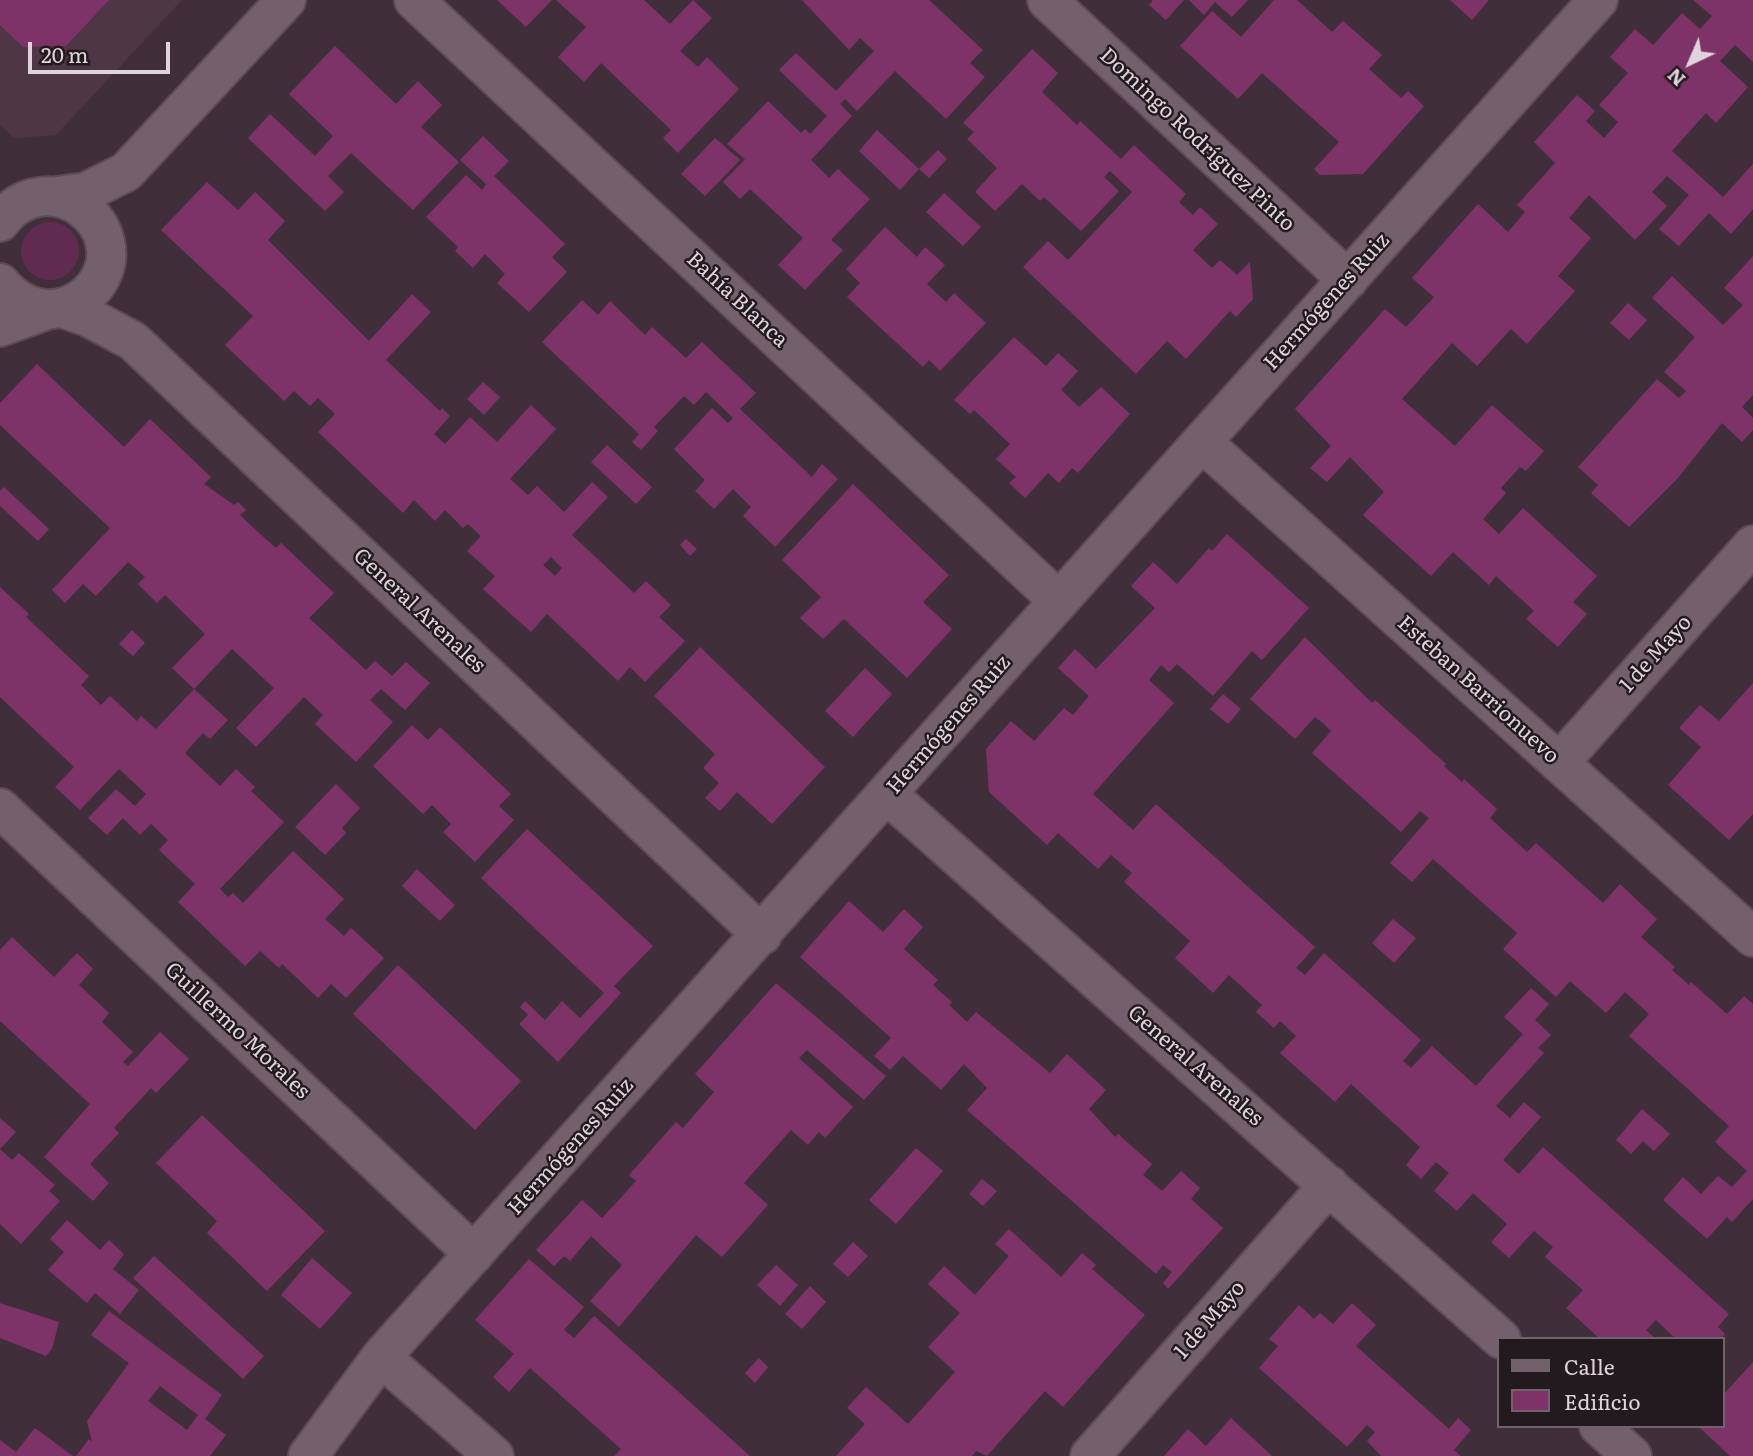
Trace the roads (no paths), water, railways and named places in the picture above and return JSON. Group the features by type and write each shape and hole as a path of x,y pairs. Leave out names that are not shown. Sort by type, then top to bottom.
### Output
{"street":[{"path":"0,222 17,204 31,198 86,192 126,172 286,0"},
{"name":"Bahía Blanca","path":"414,0 1059,601"},
{"name":"Domingo Rodríguez Pinto","path":"1047,0 1348,280"},
{"name":"Hermógenes Ruiz","path":"308,1456 381,1357 1598,0"},
{"path":"0,327 76,303 97,283 104,266 109,223 126,172"},
{"path":"57,196 75,202 90,213 100,229 105,247"},
{"name":"General Arenales","path":"0,282 11,297 28,306 88,317 133,341 762,935"},
{"name":"Esteban Barrionuevo","path":"1202,442 1753,937"},
{"name":"1 de Mayo","path":"1559,763 1753,545"},
{"name":"General Arenales","path":"888,794 1499,1337"},
{"name":"Guillermo Morales","path":"0,808 474,1254"},
{"name":"1 de Mayo","path":"1090,1456 1329,1185"},
{"path":"381,1357 495,1456"},
{"path":"1601,1428 1632,1456"}]}
